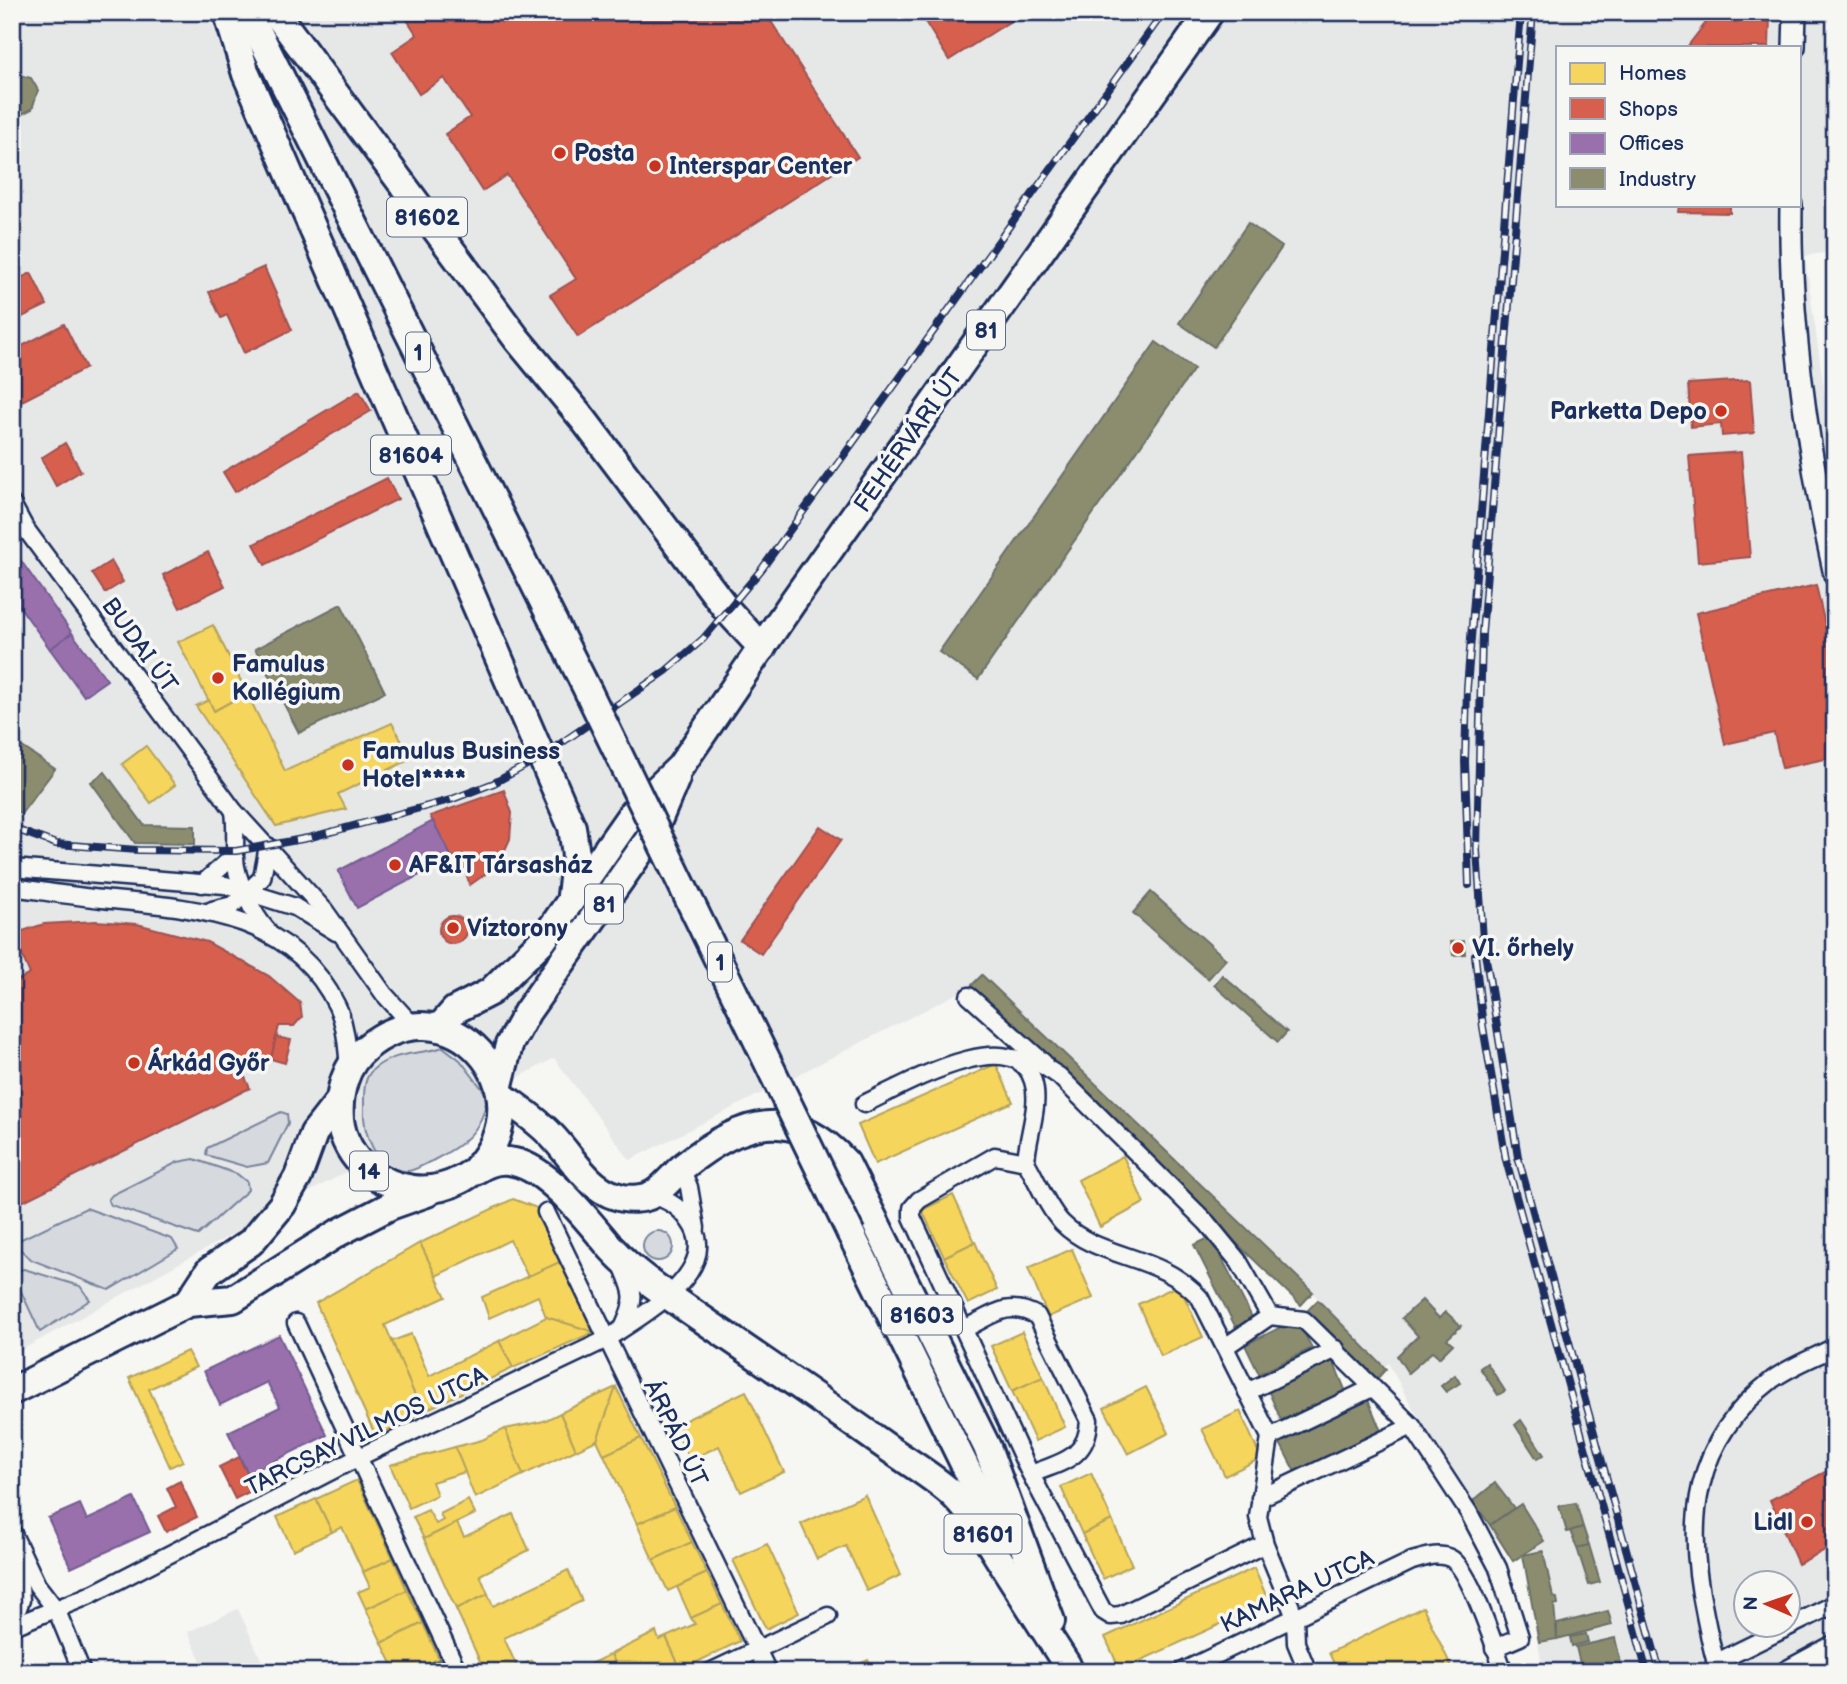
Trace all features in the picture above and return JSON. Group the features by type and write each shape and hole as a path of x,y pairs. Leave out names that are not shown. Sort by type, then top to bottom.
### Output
{"main road":[{"name":"81604","path":"227,12 246,74 572,827 576,855 570,900"},
{"name":"1","path":"248,12 588,691 960,1458 1068,1668"},
{"name":"81602","path":"275,12 517,339 583,419 728,611 762,648"},
{"name":"FEHÉRVÁRI ÚT","path":"427,1027 490,992 524,960 543,940 633,812 680,767 1210,12"},
{"name":"FEHÉRVÁRI ÚT","path":"500,1090 509,1045 527,1012 652,835 680,767"},
{"path":"427,1027 463,1038 483,1055 500,1090 551,1135 599,1187 616,1196 635,1199 652,1195"},
{"name":"14","path":"427,1027 376,1040 361,1052 349,1069 340,1101 340,1124 348,1145 360,1164 378,1178 399,1187 422,1190 444,1187"},
{"name":"14","path":"12,1391 188,1303 233,1299 338,1233 390,1206 444,1187 475,1169 486,1157 500,1128 500,1090"},
{"name":"14","path":"188,1303 209,1271 251,1242 282,1205 298,1177 314,1133 340,1101"},
{"name":"81603","path":"652,1195 681,1168 737,1130 759,1126 808,1130 828,1144 846,1163 987,1447 1068,1668"},
{"name":"81601","path":"475,1169 497,1160 518,1162 532,1170 557,1189 618,1256 667,1294 949,1491 995,1551 1068,1668"}],"street":[{"path":"1794,12 1794,46"},
{"path":"1791,206 1790,264 1815,489 1835,575"},
{"name":"BUDAI ÚT","path":"12,503 25,528 234,811 334,922 390,1002 427,1027"},
{"path":"234,811 237,833 234,856 257,920 269,933"},
{"path":"201,911 227,908 240,900 246,891 262,878 268,846"},
{"path":"202,884 234,856"},
{"name":"BUDAI ÚT","path":"12,868 225,885 295,907 341,935"},
{"path":"12,887 201,911 241,921 269,933 296,950 318,975 334,1000 345,1030 349,1069"},
{"path":"969,996 1059,1076 1207,1223 1239,1262 1270,1315"},
{"path":"864,1104 968,1057 993,1055 1034,1060 1059,1076"},
{"path":"1012,1059 1033,1079 1035,1097 1027,1138 1026,1162 1061,1222 1080,1237 1164,1269 1185,1280 1200,1298 1270,1437 1258,1517 1265,1544 1295,1617 1296,1643 1308,1672"},
{"path":"1026,1162 995,1156 919,1200 912,1208 912,1217 1031,1474 1103,1611 1111,1616 1121,1615 1265,1544"},
{"name":"TARCSAY VILMOS UTCA","path":"12,1625 57,1611 357,1458 605,1340 623,1328 667,1294 698,1261 695,1209 681,1168"},
{"path":"652,1195 675,1204 697,1234"},
{"name":"ÁRPÁD ÚT","path":"546,1212 605,1340 768,1672"},
{"path":"618,1256 631,1286 634,1304 623,1328"},
{"path":"964,1329 1004,1309 1023,1308 1037,1316 1089,1420 1088,1438 1072,1458 1031,1474"},
{"path":"1225,1347 1270,1315 1304,1320 1412,1426 1469,1513 1498,1568 1520,1637 1494,1648 1504,1672"},
{"path":"296,1323 458,1672"},
{"path":"1835,1348 1776,1377 1758,1392 1727,1427 1707,1464 1696,1499 1693,1539 1698,1583 1717,1667 1835,1604"},
{"path":"1247,1392 1336,1349"},
{"path":"1270,1437 1372,1388"},
{"path":"1260,1497 1412,1426"},
{"path":"12,1533 37,1585 57,1611 82,1672"},
{"path":"12,1533 22,1583 20,1608 12,1625"},
{"name":"KAMARA UTCA","path":"1181,1672 1412,1561 1435,1555 1451,1558 1464,1572 1494,1648"},
{"path":"710,1672 828,1616"},
{"path":"1787,1672 1835,1646"}],"shaded area":[{"path":"12,12 1835,12 1835,251 1805,256 1835,467 1835,1672 1543,1672 1523,1555 1513,1561 1411,1405 1388,1363 1384,1367 1313,1293 1301,1305 970,987 630,1160 554,1058 12,1355"},
{"path":"443,1047 460,1060 487,1095 485,1108 476,1128 462,1143 413,1170 396,1169 379,1157 368,1138 364,1116 366,1079 376,1067 392,1058"},
{"path":"281,1112 287,1114 288,1123 268,1163 247,1167 206,1155 207,1148"},
{"path":"194,1159 237,1174 247,1182 248,1190 198,1235 111,1205 108,1200 112,1195 178,1162"},
{"path":"86,1208 172,1239 178,1249 109,1290 32,1260 13,1243"},
{"path":"658,1231 669,1235 673,1246 669,1257 658,1261 647,1257 643,1246 647,1235"},
{"path":"24,1269 80,1286 90,1300 40,1332 12,1272"},
{"path":"238,1609 267,1672 206,1672 188,1632"}],"building: Homes":[{"name":"Famulus Kollégium","path":"213,625 247,693 214,711 178,642"},
{"name":"Famulus Business Hotel****","path":"247,693 285,771 392,723 411,759 338,794 346,809 276,826 196,706 209,700 214,711"},
{"path":"146,746 175,785 151,803 122,764"},
{"path":"996,1064 1013,1102 875,1164 858,1125"},
{"path":"1123,1156 1144,1203 1100,1227 1078,1180"},
{"path":"953,1195 975,1242 944,1257 922,1210"},
{"path":"513,1199 537,1208 562,1261 528,1277 510,1240 436,1276 420,1243"},
{"path":"975,1242 997,1290 968,1304 944,1257"},
{"path":"420,1243 446,1297 385,1325 422,1412 376,1437 316,1303"},
{"path":"1072,1249 1093,1298 1048,1317 1028,1268"},
{"path":"562,1261 594,1332 546,1317 538,1296 489,1318 482,1297"},
{"path":"12,1276 22,1301 12,1305"},
{"path":"1179,1285 1203,1337 1161,1356 1138,1304"},
{"path":"546,1317 594,1332 513,1368 499,1341"},
{"path":"1022,1332 1043,1377 1012,1391 991,1346"},
{"path":"411,1334 429,1376 499,1341 513,1368 422,1412 392,1341"},
{"path":"187,1351 196,1367 149,1389 183,1461 170,1467 129,1378"},
{"path":"1043,1377 1065,1427 1035,1441 1012,1391"},
{"path":"616,1387 641,1438 604,1455 597,1440"},
{"path":"616,1387 597,1440 576,1450 560,1413"},
{"path":"1146,1387 1169,1433 1128,1454 1104,1408"},
{"path":"746,1391 784,1472 741,1492 719,1446 690,1460 673,1426"},
{"path":"1240,1411 1261,1458 1225,1476 1202,1429"},
{"path":"560,1413 576,1450 523,1475 505,1429 544,1421"},
{"path":"505,1429 523,1475 475,1498 455,1447 482,1440"},
{"path":"641,1438 675,1507 637,1524 604,1455"},
{"path":"455,1447 465,1472 432,1482 437,1495 409,1508 390,1465"},
{"path":"1091,1473 1112,1520 1082,1534 1061,1487"},
{"path":"357,1480 393,1558 363,1572 342,1527 332,1532 316,1499"},
{"path":"865,1495 901,1575 867,1591 846,1546 817,1559 801,1524"},
{"path":"316,1499 332,1532 293,1550 277,1517"},
{"path":"468,1500 475,1514 424,1539 413,1517 428,1510 436,1524 443,1520 440,1514"},
{"path":"675,1507 692,1542 653,1560 637,1524"},
{"path":"513,1514 529,1550 480,1575 488,1594 456,1609 424,1539 457,1523 464,1537"},
{"path":"1112,1520 1132,1565 1103,1579 1082,1534"},
{"path":"692,1542 707,1573 668,1591 653,1560"},
{"path":"767,1544 799,1613 766,1629 733,1560"},
{"path":"393,1558 407,1590 366,1609 358,1592 370,1587 363,1572"},
{"path":"1254,1568 1269,1602 1120,1670 1105,1637"},
{"path":"568,1570 582,1601 504,1638 517,1667 507,1672 485,1672 456,1609 488,1594 493,1606"},
{"path":"707,1573 722,1604 691,1618 677,1587"},
{"path":"407,1590 423,1623 382,1643 366,1609"},
{"path":"722,1604 740,1641 681,1670 666,1637 695,1624 691,1618"},
{"path":"1423,1607 1454,1672 1338,1672 1329,1653"},
{"path":"423,1623 439,1659 410,1672 396,1672 382,1643"},
{"path":"656,1632 659,1640 666,1637 681,1670 619,1672 611,1654"},
{"path":"16,1654 23,1672 12,1672 12,1656"},
{"path":"611,1654 619,1672 573,1672"},
{"path":"868,1660 873,1672 841,1672"},
{"path":"531,1661 536,1672 507,1672 517,1667"}],"building: Shops":[{"name":"Interspar Center","path":"402,12 765,12 858,157 578,337 550,295 576,279 507,175 482,191 445,134 470,117 444,78 419,94 392,52 417,35"},
{"path":"919,12 1025,12 949,60"},
{"path":"1711,16 1770,17 1769,46 1688,46"},
{"path":"1679,206 1730,206 1730,213 1678,212"},
{"path":"264,267 292,330 244,353 227,315 221,318 209,292"},
{"path":"31,273 47,305 12,322 12,282"},
{"path":"64,324 86,368 12,406 12,351"},
{"name":"Parketta Depo","path":"1750,380 1754,433 1722,436 1721,424 1691,427 1688,384"},
{"path":"359,391 371,411 235,492 223,472"},
{"path":"65,443 81,471 56,486 41,458"},
{"path":"1741,452 1750,557 1698,562 1689,456"},
{"path":"387,478 398,499 265,565 254,544"},
{"path":"208,552 225,586 180,608 163,575"},
{"path":"111,561 123,582 105,593 92,573"},
{"path":"1816,585 1835,669 1835,757 1782,768 1774,733 1725,744 1696,613"},
{"path":"504,790 512,813 510,839 498,865 470,885 459,855 452,858 430,816"},
{"path":"820,826 841,840 761,954 740,940"},
{"name":"Víztorony","path":"453,916 463,920 467,930 463,940 453,944 443,940 439,930 443,920"},
{"name":"Árkád Győr","path":"96,921 137,924 207,942 269,976 300,1003 302,1017 294,1026 279,1026 271,1059 240,1067 250,1088 12,1207 12,983 30,974 13,934 44,924"},
{"path":"276,1037 291,1040 285,1063 271,1059"},
{"path":"239,1457 255,1489 235,1499 219,1467"},
{"name":"Lidl","path":"1835,1467 1835,1545 1798,1564 1770,1500"},
{"path":"180,1481 197,1517 166,1532 158,1516 176,1507 167,1488"}],"building: Offices":[{"path":"12,548 72,633 50,649 12,596"},
{"path":"72,633 107,680 84,696 50,649"},
{"name":"AF&IT Társasház","path":"433,821 452,858 357,908 338,871"},
{"path":"279,1335 327,1435 248,1474 228,1432 280,1407 267,1382 220,1405 204,1371"},
{"path":"134,1498 150,1532 71,1568 48,1518 80,1504 87,1520"}],"building: Industry":[{"path":"12,73 31,78 38,90 32,109 20,115 12,115"},
{"path":"1248,223 1282,247 1214,347 1179,323"},
{"path":"1156,342 1194,369 978,679 939,652"},
{"path":"341,604 385,692 299,733 255,649"},
{"path":"12,740 55,769 21,814 12,808"},
{"path":"105,772 144,825 195,826 195,844 135,843 91,782"},
{"path":"1151,892 1226,959 1208,979 1133,913"},
{"name":"VI. őrhely","path":"1464,941 1465,954 1453,955 1451,942"},
{"path":"982,975 1313,1292 1301,1305 970,987"},
{"path":"1222,975 1287,1032 1278,1042 1214,985"},
{"path":"1211,1237 1254,1321 1237,1330 1194,1245"},
{"path":"1318,1300 1386,1369 1376,1380 1307,1311"},
{"path":"1422,1300 1439,1318 1446,1312 1461,1326 1447,1339 1453,1344 1439,1358 1433,1351 1408,1373 1397,1356 1418,1336 1402,1318"},
{"path":"1297,1319 1312,1348 1259,1374 1245,1345"},
{"path":"1333,1361 1346,1392 1281,1420 1268,1390"},
{"path":"1487,1363 1505,1391 1498,1395 1480,1368"},
{"path":"1455,1375 1460,1383 1446,1392 1441,1386"},
{"path":"1368,1400 1381,1431 1295,1472 1280,1443"},
{"path":"1521,1420 1544,1455 1537,1459 1515,1425"},
{"path":"1495,1483 1514,1508 1490,1525 1473,1501"},
{"path":"1576,1503 1583,1527 1567,1532 1559,1506"},
{"path":"1521,1504 1544,1541 1513,1561 1490,1525"},
{"path":"1583,1527 1589,1545 1577,1548 1570,1531"},
{"path":"1589,1545 1600,1582 1589,1585 1577,1548"},
{"path":"1543,1551 1553,1597 1557,1598 1558,1604 1554,1605 1557,1639 1539,1642 1523,1555"},
{"path":"1608,1611 1612,1625 1557,1639 1557,1624"},
{"path":"1586,1634 1588,1642 1572,1646 1570,1637"},
{"path":"1615,1638 1623,1672 1582,1672 1576,1647"},
{"path":"439,1659 445,1672 410,1672"}],"railway":[{"path":"12,828 56,844 138,850 236,851 308,838 450,800 494,783 541,757 666,671 703,639 761,570 1164,12"},
{"path":"1469,885 1465,762 1467,688 1521,12"},
{"path":"1533,12 1482,633 1477,850 1483,940 1518,1157 1660,1672"},
{"path":"1475,955 1483,1027 1506,1160 1647,1672"}],"place":[{"name":"Posta","path":"560,153"},
{"name":"Interspar Center","path":"655,166"},
{"name":"Parketta Depo","path":"1721,411"},
{"name":"Famulus Kollégium","path":"218,678"},
{"name":"Famulus Business Hotel****","path":"348,765"},
{"name":"AF&IT Társasház","path":"395,865"},
{"name":"Víztorony","path":"453,928"},
{"name":"VI. őrhely","path":"1458,948"},
{"name":"Árkád Győr","path":"134,1063"},
{"name":"Lidl","path":"1807,1522"}]}
